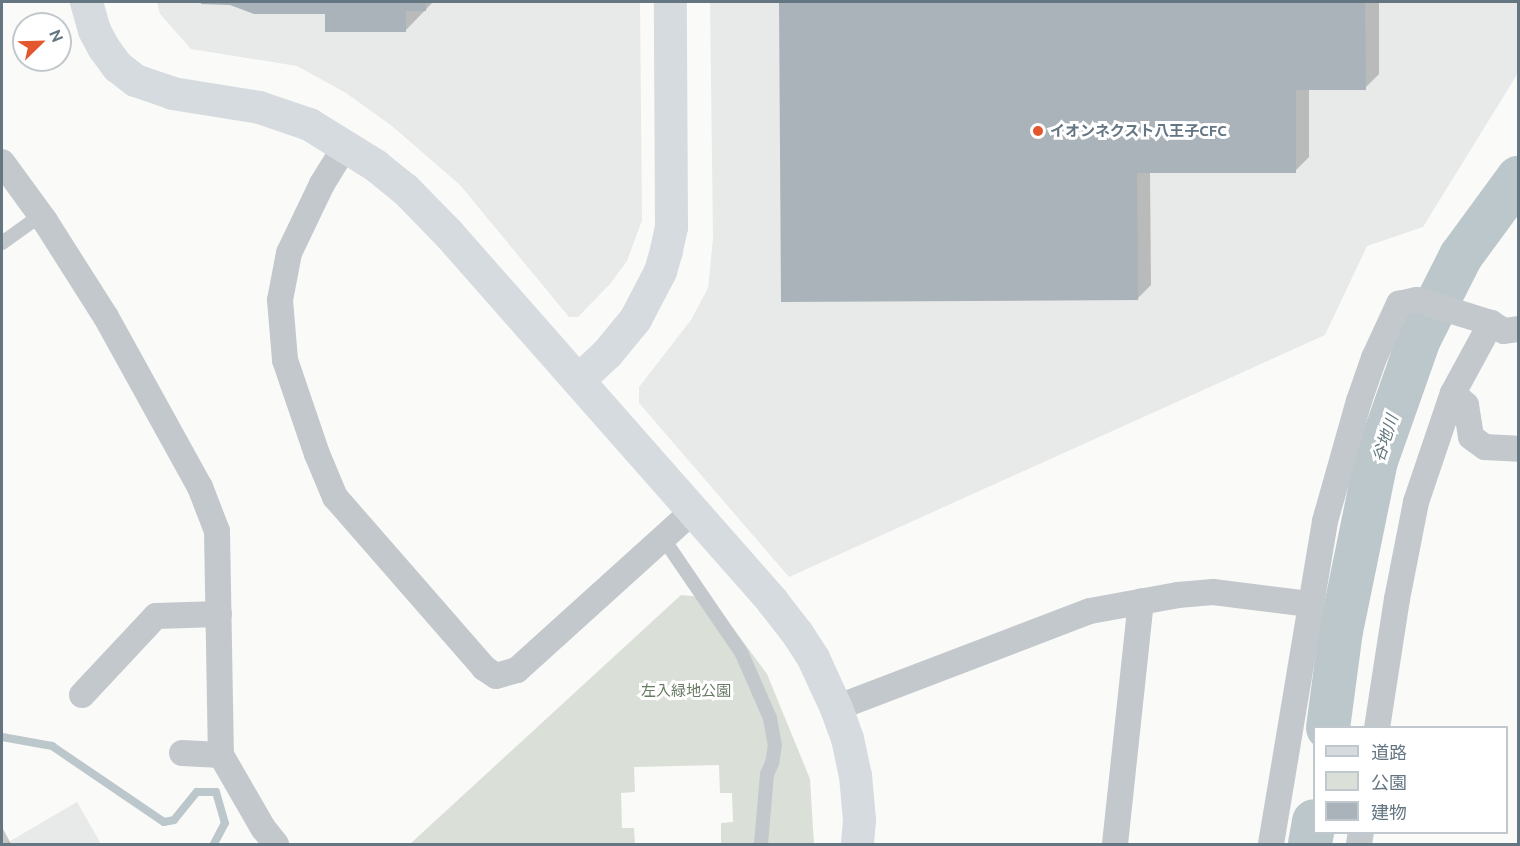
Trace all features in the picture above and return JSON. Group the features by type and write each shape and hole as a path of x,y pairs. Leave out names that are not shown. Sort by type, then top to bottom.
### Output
{"street":[{"path":"86,2 94,30 103,47 117,66 135,80 172,93 259,106 309,124 346,146 412,196 448,233 693,511 797,633 813,658 836,708 855,775 859,820 857,844"},
{"path":"578,381 607,353 635,320 660,271 666,250 671,227 670,2"},
{"path":"346,146 322,184 289,253 280,300 285,360 325,478 335,497 361,530 484,668 496,676 517,670 693,511"},
{"path":"6,174 41,215 106,317 200,487 217,531 221,754 263,828 276,844"},
{"path":"1271,844 1309,604 1325,521 1363,390 1399,304 1417,300 1504,331 1518,329"},
{"path":"1377,726 1397,599 1416,502 1453,393 1486,323"},
{"path":"1453,393 1466,405 1471,438 1485,447 1518,449"},
{"path":"836,708 1043,627 1090,611 1141,601 1213,592 1309,604"},
{"path":"1115,844 1141,601"},
{"path":"82,695 156,616 219,614"},
{"path":"182,753 221,754"}],"lane":[{"path":"2,243 41,215"},
{"path":"663,538 742,654 770,718 775,745 772,763 766,774 761,844"}],"shaded area":[{"path":"157,2 640,2 642,220 627,261 610,284 578,317 569,317 460,185 392,126 346,93 297,66 191,49 160,14"},
{"path":"710,2 1518,2 1518,73 1423,227 1367,246 1325,335 789,577 639,403 639,387 691,320 708,288 713,239"},
{"path":"77,802 101,844 5,844"}],"green space":[{"name":"左入緑地公園","path":"681,595 711,598 767,674 810,779 814,844 721,844 721,823 733,822 732,793 720,793 719,765 634,767 635,792 621,793 622,828 634,828 635,844 410,844"}],"building":[{"path":"201,2 426,2 426,11 406,11 406,32 325,32 325,14 254,14 230,5 201,4"},
{"name":"イオンネクスト八王子CFC","path":"779,2 1365,2 1366,90 1296,90 1296,173 1137,173 1138,300 781,302"}],"waterway":[{"name":"谷地川","path":"1328,726 1341,631 1376,461 1419,339 1461,256 1518,178"},
{"path":"2,737 52,746 164,822 174,820 197,792 216,792 225,823 214,844"},
{"name":"谷地川","path":"1310,844 1313,827"}],"place":[{"name":"イオンネクスト八王子CFC","path":"1038,131"}]}
